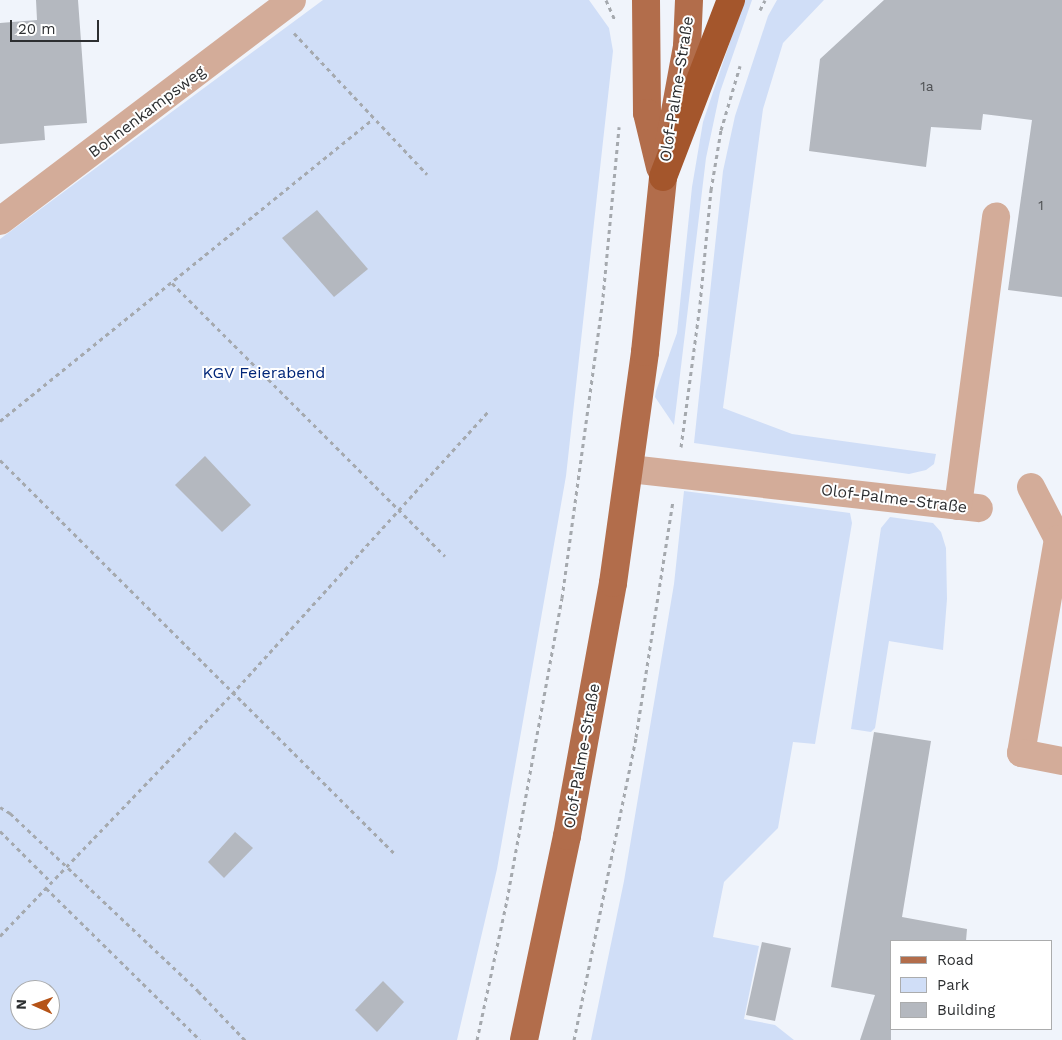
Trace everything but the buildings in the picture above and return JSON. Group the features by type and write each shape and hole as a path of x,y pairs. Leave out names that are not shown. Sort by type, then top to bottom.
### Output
{"highway":[{"path":"663,177 730,0"}],"main road":[{"name":"Olof-Palme-Straße","path":"524,1040 581,765 630,469 663,177 686,46 690,0"},
{"name":"Olof-Palme-Straße","path":"644,4 647,113 663,177"}],"lane":[{"name":"Bohnenkampsweg","path":"0,221 285,7"},
{"name":"Olof-Palme-Straße","path":"630,469 968,507 996,216"},
{"path":"1031,487 1060,539 1021,753 1062,761"}],"path":[{"path":"606,0 617,24"},
{"path":"756,20 765,0"},
{"path":"285,7 372,119 428,174"},
{"path":"574,1040 636,737 677,474 700,304 711,190 721,130 741,62"},
{"path":"0,421 372,119"},
{"path":"477,1040 514,861 562,598 603,297 619,124"},
{"path":"172,283 445,556"},
{"path":"0,936 232,694 488,412"},
{"path":"0,460 232,694 394,853"},
{"path":"0,807 10,813 198,991 245,1040"},
{"path":"0,831 51,882"},
{"path":"46,888 200,1040"}],"green space":[{"name":"KGV Feierabend","path":"323,0 589,0 609,28 613,51 566,476 497,869 457,1040 0,1040 0,239"},
{"path":"744,0 752,0 720,92 706,158 674,425 655,397 677,333 692,187 703,122"},
{"path":"777,0 824,0 783,43 763,109 723,408 792,434 936,454 934,464 926,470 909,474 694,443 723,171 735,116 768,16"},
{"path":"684,491 850,513 852,523 815,744 793,742 778,828 724,882 713,937 759,946 744,1019 775,1025 794,1040 591,1040 624,881 674,584"},
{"path":"890,517 933,523 941,532 946,548 947,599 943,650 889,641 875,728 871,732 851,729 881,528"}]}
